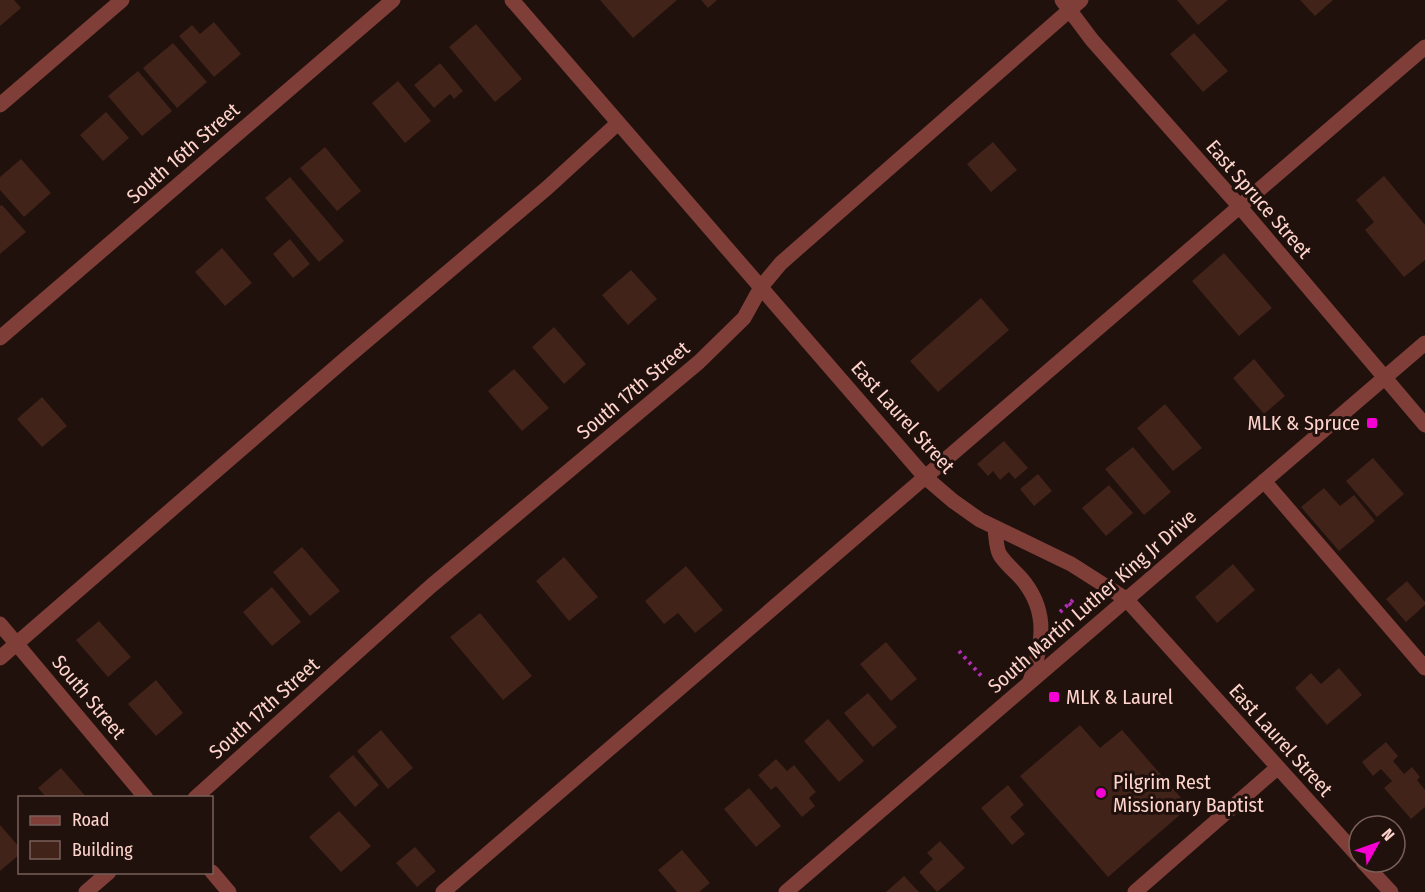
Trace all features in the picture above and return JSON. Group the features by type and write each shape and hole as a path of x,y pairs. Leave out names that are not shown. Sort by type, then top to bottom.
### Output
{"street":[{"path":"0,105 122,0"},
{"name":"South 16th Street","path":"0,338 393,0"},
{"name":"East Laurel Street","path":"512,0 925,477 953,501 995,528 1071,564 1126,599 1347,844"},
{"name":"South 17th Street","path":"197,796 431,586 699,362 744,318 761,287 781,262 1065,5 1081,0"},
{"name":"East Spruce Street","path":"1065,5 1092,40 1240,207 1425,425"},
{"path":"443,892 1425,46"},
{"path":"0,658 344,360 547,188 618,123"},
{"name":"South Martin Luther King Jr Drive","path":"786,892 1425,343"},
{"path":"1264,481 1425,668"},
{"path":"995,528 999,554 1025,583 1035,599 1041,621 1041,642 1029,682"},
{"name":"South Street","path":"0,624 144,796"},
{"path":"1135,892 1277,768"},
{"path":"213,873 229,892"},
{"path":"86,892 108,874"},
{"path":"1375,874 1391,892"}],"path":[{"path":"1069,603 1074,609"},
{"path":"959,651 984,679"}],"building":[{"path":"0,0 14,0 21,8 0,26"},
{"path":"600,0 677,0 633,38"},
{"path":"701,0 717,0 708,8"},
{"path":"1177,0 1228,0 1198,25"},
{"path":"1300,0 1333,0 1315,16"},
{"path":"214,22 241,54 214,77 179,36 192,25 200,34"},
{"path":"476,24 522,79 495,102 449,47"},
{"path":"1194,33 1228,71 1203,92 1170,54"},
{"path":"173,43 207,82 177,108 143,68"},
{"path":"440,63 463,91 454,99 450,94 434,108 414,85"},
{"path":"138,71 172,111 142,136 108,96"},
{"path":"398,81 431,121 405,143 372,103"},
{"path":"106,112 129,138 103,161 80,135"},
{"path":"993,142 1017,170 991,192 967,164"},
{"path":"325,147 361,191 337,211 300,168"},
{"path":"21,159 51,193 24,217 0,190 0,177"},
{"path":"1384,176 1425,225 1425,260 1404,277 1365,230 1374,222 1356,200"},
{"path":"290,177 344,241 319,262 265,198"},
{"path":"2,205 26,232 0,254 0,206"},
{"path":"290,239 310,264 293,278 273,254"},
{"path":"222,248 252,283 225,306 195,272"},
{"path":"1224,253 1272,308 1239,336 1192,281"},
{"path":"631,270 657,299 628,325 602,295"},
{"path":"981,298 1009,330 938,392 910,361"},
{"path":"554,327 586,364 564,384 532,347"},
{"path":"1254,359 1285,396 1264,414 1233,378"},
{"path":"514,369 549,408 522,431 488,391"},
{"path":"42,397 67,426 42,447 17,419"},
{"path":"1165,404 1202,448 1173,471 1137,428"},
{"path":"1004,441 1028,468 1015,479 1009,472 1000,480 993,471 988,476 977,464"},
{"path":"1133,447 1171,492 1144,515 1105,469"},
{"path":"1373,458 1404,494 1377,517 1346,481"},
{"path":"1038,474 1052,491 1034,506 1020,489"},
{"path":"1109,485 1133,513 1106,536 1082,508"},
{"path":"1324,488 1340,506 1354,495 1375,521 1339,551 1301,507"},
{"path":"302,547 340,591 310,616 273,572"},
{"path":"564,557 598,597 569,621 536,581"},
{"path":"1233,564 1255,590 1217,623 1195,597"},
{"path":"686,566 723,610 695,633 678,613 664,624 645,601"},
{"path":"1407,581 1425,605 1406,622 1386,599"},
{"path":"272,587 301,622 272,646 243,612"},
{"path":"480,613 532,676 503,700 450,637"},
{"path":"99,621 131,657 108,677 76,640"},
{"path":"886,642 917,679 891,701 860,664"},
{"path":"1339,668 1362,695 1327,725 1295,688 1311,673 1321,684"},
{"path":"156,680 183,713 156,736 128,704"},
{"path":"868,693 897,727 873,747 844,713"},
{"path":"828,719 864,761 839,782 804,741"},
{"path":"1080,725 1100,748 1122,730 1189,807 1108,877 1020,776"},
{"path":"381,730 413,768 388,789 357,751"},
{"path":"1386,742 1398,756 1393,761 1404,774 1412,767 1420,777 1417,780 1425,790 1425,807 1411,819 1384,788 1392,781 1381,769 1373,776 1362,762"},
{"path":"353,755 379,785 355,807 329,776"},
{"path":"776,759 787,771 794,765 816,792 809,798 815,806 802,817 776,786 771,790 758,775"},
{"path":"61,768 85,796 45,796 38,788"},
{"path":"1008,785 1024,805 1010,817 1025,834 1012,845 981,808"},
{"path":"749,788 781,826 756,847 724,809"},
{"path":"339,811 371,846 341,872 309,837"},
{"path":"0,825 18,846 18,856 0,871"},
{"path":"940,841 965,868 937,892 919,872 933,859 927,853"},
{"path":"415,847 436,871 417,887 396,863"},
{"path":"682,850 710,883 699,892 677,892 658,870"},
{"path":"904,876 919,892 886,892"}],"place":[{"name":"MLK & Spruce","path":"1372,423"},
{"name":"MLK & Laurel","path":"1054,697"},
{"name":"Pilgrim Rest Missionary Baptist","path":"1101,793"}]}
